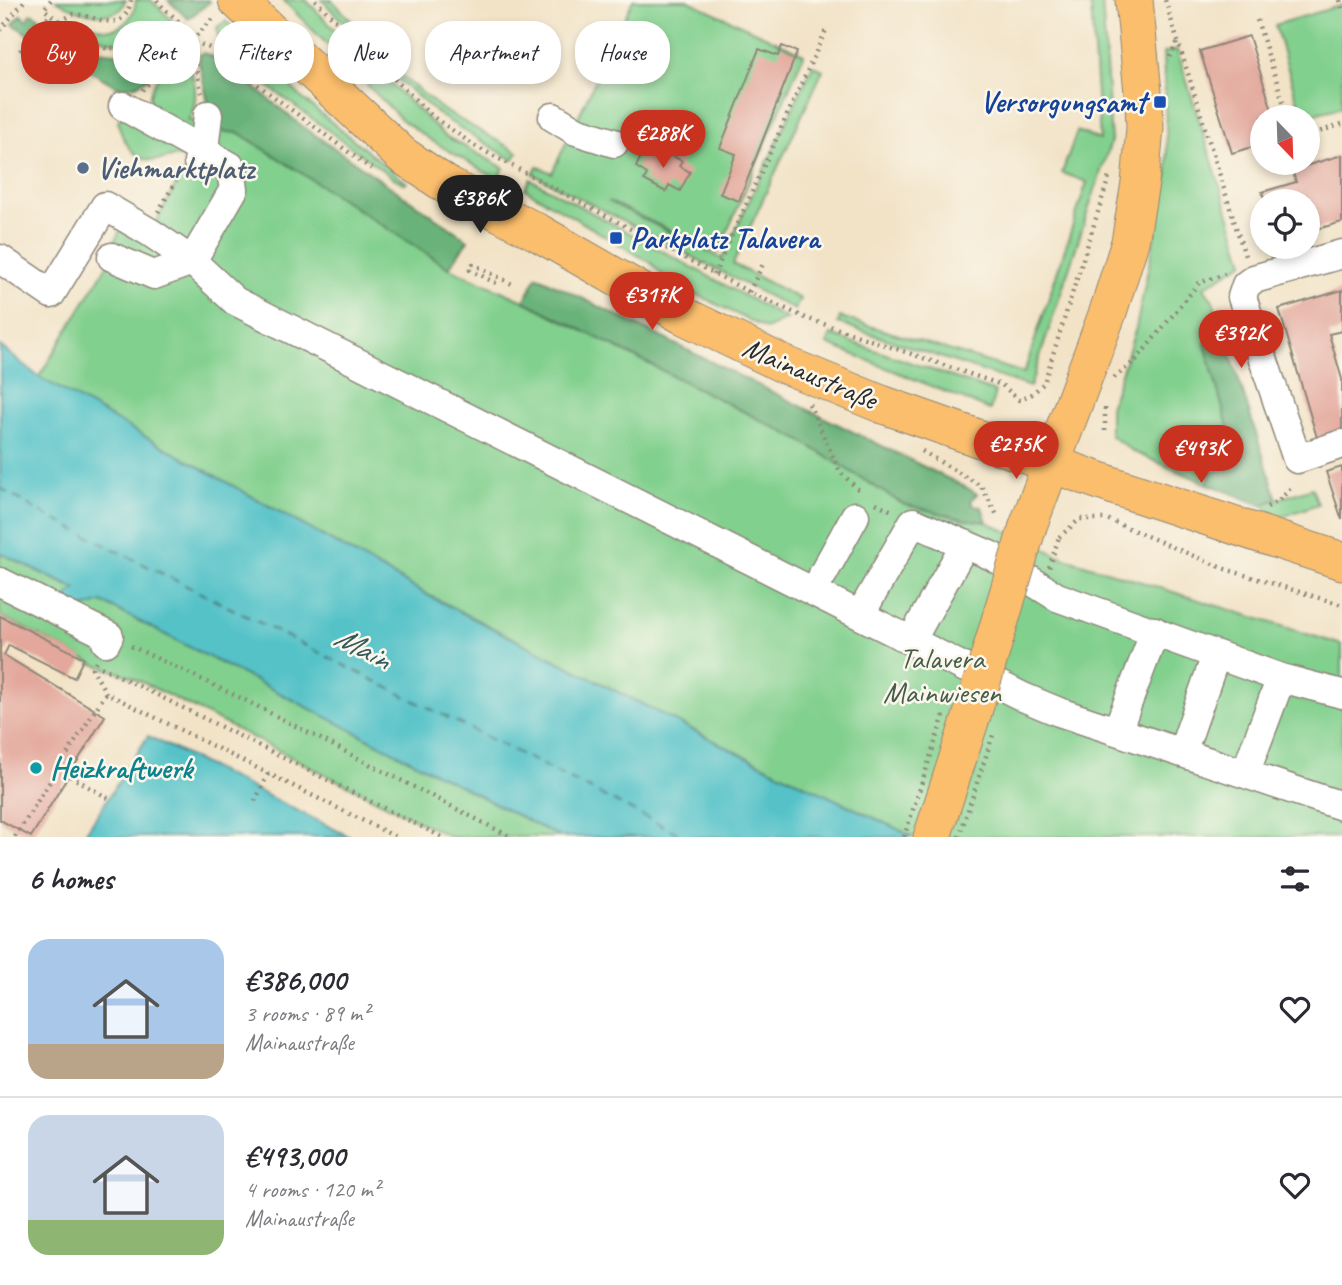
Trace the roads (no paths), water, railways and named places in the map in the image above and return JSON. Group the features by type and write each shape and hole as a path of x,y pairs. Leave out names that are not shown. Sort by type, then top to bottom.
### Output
{"main road":[{"path":"932,837 973,712 1028,526 1108,312 1130,242 1140,183 1145,128 1134,0"},
{"name":"Mainaustraße","path":"227,8 402,155 533,244 783,364 881,404 1117,487 1342,561"}],"street":[{"path":"112,257 154,275 191,261 234,189 230,166 194,161 123,106"},
{"path":"194,161 208,115"},
{"path":"553,117 576,131 614,143"},
{"path":"0,259 51,294 105,206 191,261 235,302 1023,697 1059,712 1342,806"},
{"path":"1342,254 1243,273 1242,292 1297,459 1342,444"},
{"path":"823,574 855,516"},
{"path":"860,615 913,522 992,556 1057,597 1281,678 1342,694"},
{"path":"911,640 965,544"},
{"path":"0,582 108,639"},
{"path":"1117,731 1155,631"},
{"path":"1182,753 1216,655"},
{"path":"1245,774 1281,678"}],"water":[{"name":"Main","path":"0,346 39,377 431,597 734,751 914,837 560,837 102,602 78,610 64,599 76,589 0,553"},
{"path":"148,736 350,837 83,837"}],"place":[{"name":"Versorgungsamt","path":"1160,102"},
{"name":"Viehmarktplatz","path":"83,168"},
{"name":"Parkplatz Talavera","path":"616,238"},
{"name":"Heizkraftwerk","path":"36,768"}],"park label":[{"name":"Talavera Mainwiesen","path":"942,675"}]}
